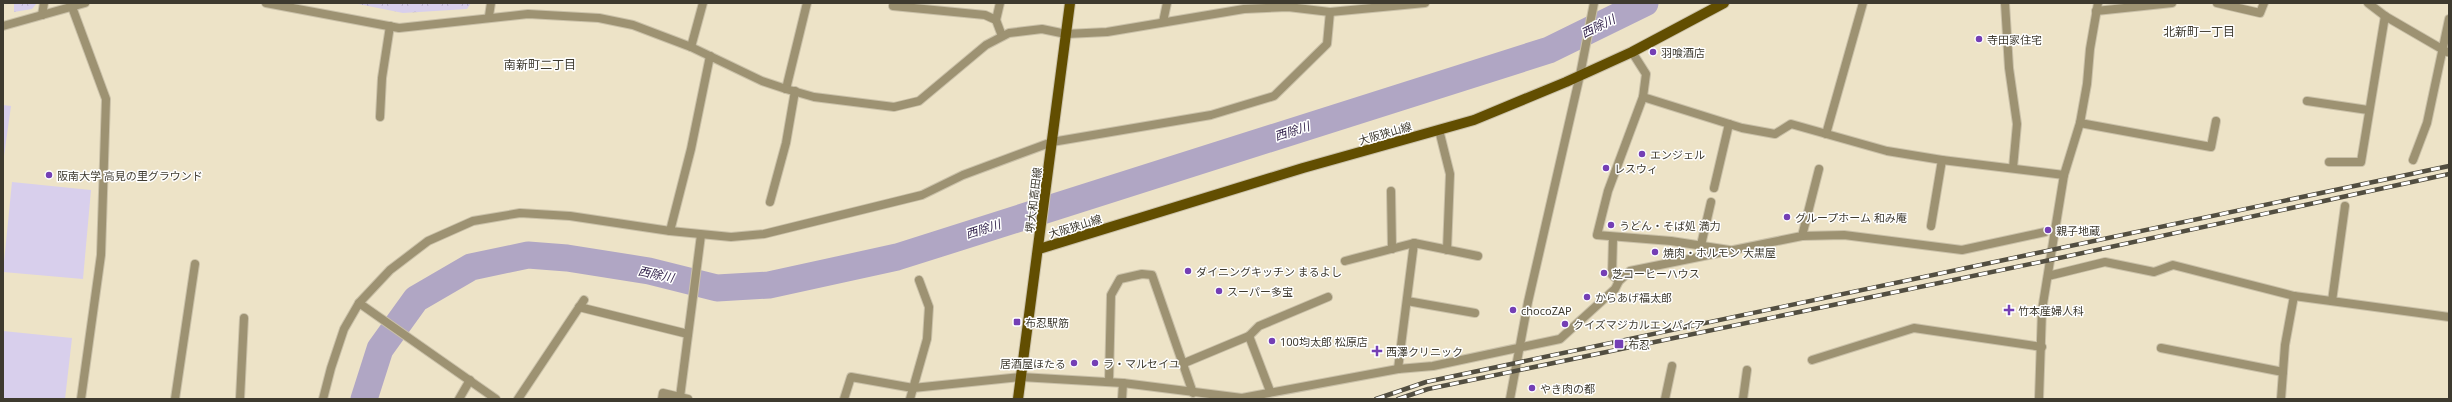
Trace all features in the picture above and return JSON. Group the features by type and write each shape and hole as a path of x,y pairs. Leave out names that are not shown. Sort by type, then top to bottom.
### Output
{"main road":[{"name":"堺大和高田線","path":"1018,399 1039,249 1070,3"},
{"name":"大阪狭山線","path":"1039,249 1303,168 1474,120 1581,70 1632,52 1724,3"}],"street":[{"path":"42,15 44,3"},
{"path":"3,26 86,3"},
{"path":"266,3 399,28 489,16 528,14 599,18 633,25 691,47 762,81 795,92 876,106 894,107 919,101 986,44 1009,33 1042,30 1066,34 1107,32 1244,9 1320,7 1330,12 1425,3"},
{"path":"489,16 491,3"},
{"path":"691,47 703,3"},
{"path":"786,89 807,3"},
{"path":"1000,3 996,20 1002,36"},
{"path":"1163,22 1166,3"},
{"path":"1510,399 1528,302 1581,70 1594,3"},
{"path":"1826,134 1863,3"},
{"path":"2005,3 2009,68 2017,124 2013,168"},
{"path":"2039,399 2042,347 2042,310 2048,276 2049,232 2080,123 2087,84 2097,7 2172,3"},
{"path":"2217,3 2260,13 2264,3"},
{"path":"2368,3 2385,16 2447,51"},
{"path":"893,6 985,15 996,20"},
{"path":"72,7 106,99 101,255 81,399"},
{"path":"323,399 331,368 344,329 359,303 390,270 428,241 473,221 520,213 563,216 700,236 731,237 764,234 922,196 963,175 1052,142 1211,114 1274,96 1327,44 1330,12"},
{"path":"2329,162 2361,162 2368,110 2385,16"},
{"path":"2413,160 2427,123 2447,51 2449,19"},
{"path":"380,117 382,78 390,26"},
{"path":"1632,52 1646,74 1643,97 1608,191 1597,235 1613,238 1701,244 1733,251"},
{"path":"670,231 691,149 710,56"},
{"path":"770,202 786,143 795,92"},
{"path":"1643,97 1729,124 1775,134 1790,124 1887,151 1942,160 2064,175"},
{"path":"2307,101 2368,110"},
{"path":"2080,123 2211,147 2216,121"},
{"path":"1714,188 1729,124"},
{"path":"1439,130 1450,174 1447,250"},
{"path":"1931,226 1942,160"},
{"path":"1802,236 1819,169"},
{"path":"1391,192 1392,249"},
{"path":"1701,244 1711,202"},
{"path":"2332,301 2345,206"},
{"path":"844,399 851,377 913,388 1021,377 1123,383 1242,399 1270,391 1398,369 1433,366 1520,349 1560,339 1615,289 1619,281 1630,271 1802,236 1844,235 1962,250 2049,232"},
{"path":"662,399 663,393 684,398 688,334 700,236"},
{"path":"1613,238 1612,275 1619,281"},
{"path":"1398,369 1414,243"},
{"path":"1345,261 1414,243 1478,256"},
{"path":"2048,276 2105,262 2154,272 2173,265 2294,296 2449,317"},
{"path":"175,399 195,264"},
{"path":"1109,382 1111,295 1120,279 1142,274 1152,275 1193,393"},
{"path":"910,399 926,339 929,307 919,280"},
{"path":"2281,399 2285,345 2294,296"},
{"path":"1182,364 1248,336 1259,326 1328,297"},
{"path":"518,399 584,300"},
{"path":"1407,301 1475,313"},
{"path":"359,303 496,399"},
{"path":"579,307 688,334"},
{"path":"240,399 244,318"},
{"path":"1812,360 1914,328 2042,347"},
{"path":"1248,336 1270,391"},
{"path":"2162,348 2283,372"},
{"path":"1665,399 1672,366"},
{"path":"1743,399 1747,370"},
{"path":"459,399 470,380"},
{"path":"1122,399 1123,383"}],"green space":[{"path":"14,3 37,3 32,9 14,12"},
{"path":"353,3 471,3 467,9 403,13"},
{"path":"3,105 11,106 3,163"},
{"path":"12,182 91,190 83,279 3,272"},
{"path":"3,331 72,338 65,399 3,399"}],"waterway":[{"name":"西除川","path":"364,399 380,349 416,299 471,267 528,255 567,258 649,271 717,288 769,285 897,257 1549,50 1645,3"}],"railway":[{"path":"1376,399 1426,382 2449,166"},
{"path":"1398,399 1428,389 2050,260 2449,174"}],"place":[{"name":"寺田家住宅","path":"1979,39"},
{"name":"羽喰酒店","path":"1653,52"},
{"name":"エンジェル","path":"1642,154"},
{"name":"レスウィ","path":"1606,168"},
{"name":"阪南大学 高見の里グラウンド","path":"49,175"},
{"name":"グループホーム 和み庵","path":"1787,217"},
{"name":"うどん・そば処 満力","path":"1611,225"},
{"name":"親子地蔵","path":"2048,230"},
{"name":"焼肉・ホルモン 大黒屋","path":"1655,252"},
{"name":"ダイニングキッチン まるよし","path":"1188,271"},
{"name":"芝コーヒーハウス","path":"1604,273"},
{"name":"スーパー多宝","path":"1219,291"},
{"name":"からあげ福太郎","path":"1587,297"},
{"name":"chocoZAP","path":"1513,310"},
{"name":"竹本産婦人科","path":"2009,310"},
{"name":"布忍駅筋","path":"1017,322"},
{"name":"クイズマジカルエンパイア","path":"1565,324"},
{"name":"100均太郎 松原店","path":"1272,341"},
{"name":"布忍","path":"1619,344"},
{"name":"西澤クリニック","path":"1377,351"},
{"name":"居酒屋ほたる","path":"1074,363"},
{"name":"ラ・マルセイユ","path":"1095,363"},
{"name":"やき肉の都","path":"1532,388"}],"district":[{"name":"北新町一丁目","path":"2199,31"},
{"name":"南新町二丁目","path":"540,64"}]}
